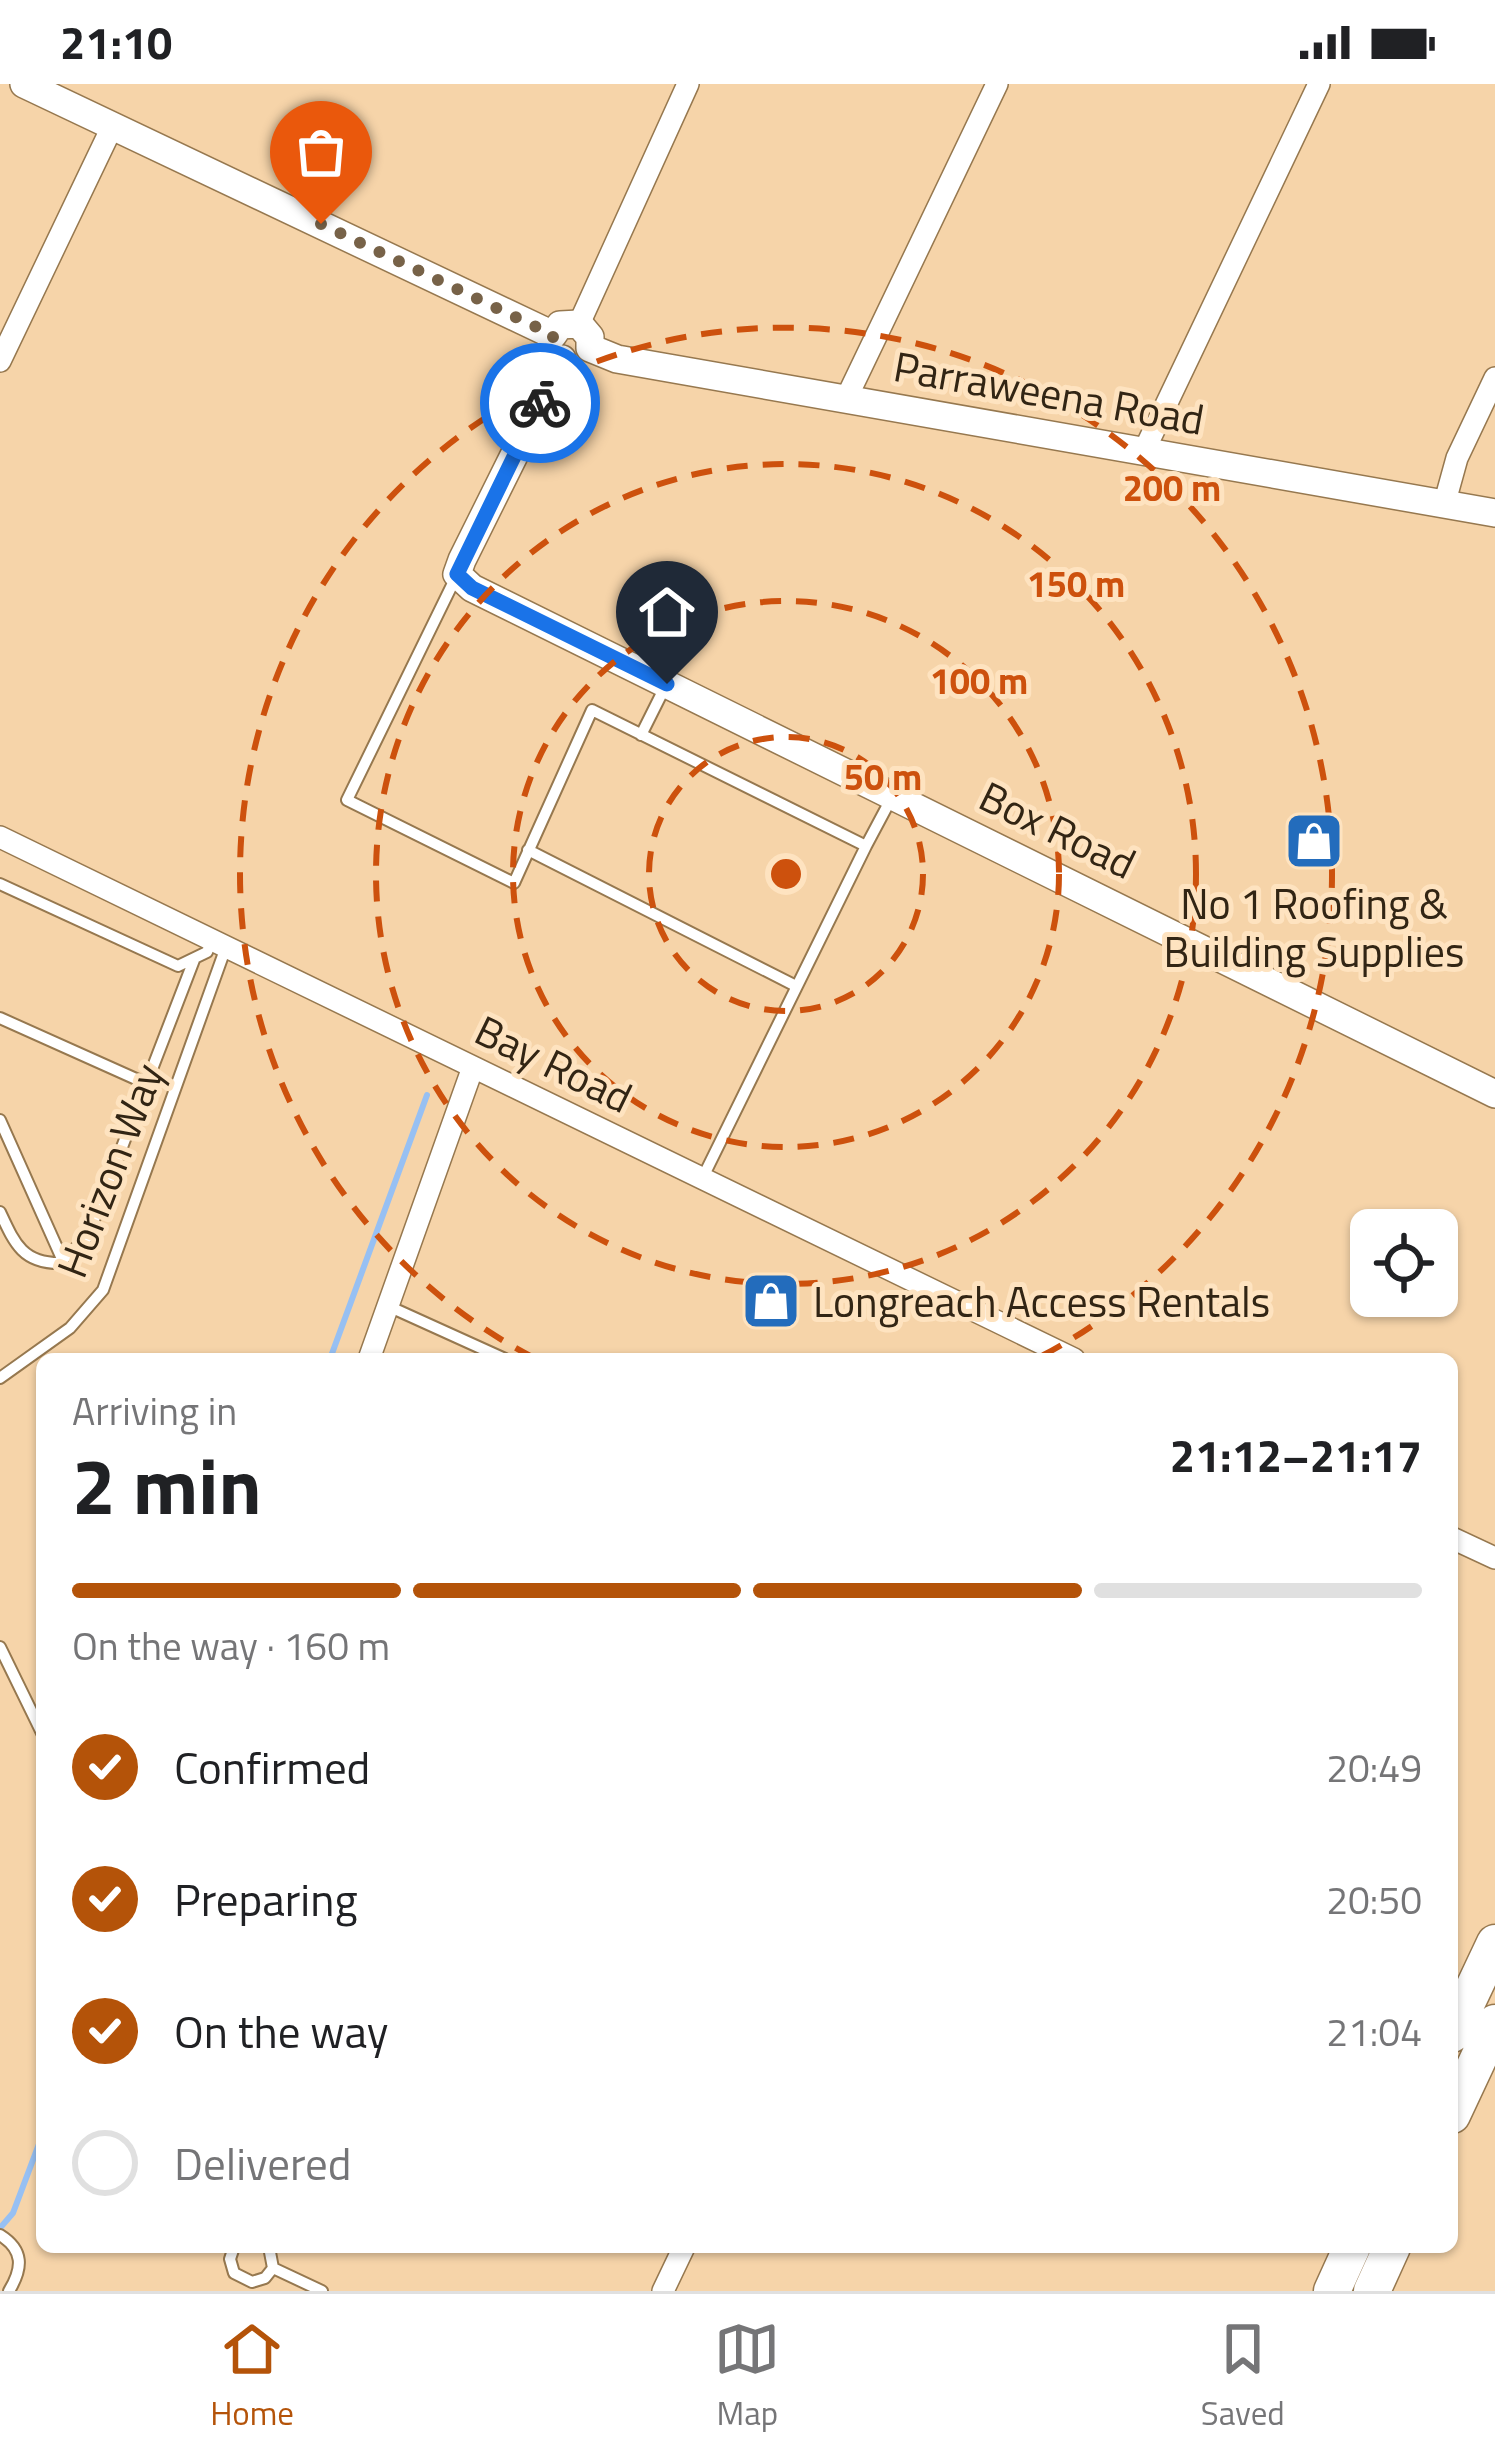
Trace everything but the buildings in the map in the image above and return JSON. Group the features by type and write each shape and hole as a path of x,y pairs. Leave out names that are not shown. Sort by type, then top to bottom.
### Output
{"main road":[{"path":"1458,2021 1495,1943"},
{"path":"1458,2102 1495,2023"},
{"path":"1332,2291 1349,2253"},
{"path":"1372,2291 1389,2253"}],"street":[{"name":"Parraweena Road","path":"24,84 571,342 617,359 1495,513"},
{"path":"457,574 571,342 688,84"},
{"path":"846,399 997,84"},
{"path":"1144,451 1318,84"},
{"path":"0,361 113,125"},
{"path":"1444,505 1457,458 1495,378"},
{"name":"Box Road","path":"457,574 472,588 1495,1094"},
{"name":"Bay Road","path":"0,837 1062,1353"},
{"path":"371,1353 473,1067"},
{"path":"1458,1541 1495,1558"},
{"path":"663,2291 681,2253"}],"lane":[{"path":"457,574 347,800 514,883 592,710 866,846"},
{"path":"641,735 667,684"},
{"path":"702,1178 893,794"},
{"path":"528,850 794,985"},
{"path":"0,884 178,966 219,944"},
{"name":"Horizon Way","path":"0,1378 70,1328 103,1290 219,944"},
{"path":"0,1213 15,1245 32,1260 63,1261 87,1238 194,960"},
{"path":"0,1018 145,1083"},
{"path":"0,1120 63,1261"},
{"path":"388,1306 493,1353"},
{"path":"0,1647 36,1720"},
{"path":"4,2238 17,2248 20,2260 8,2291"},
{"path":"230,2253 234,2273 245,2286 265,2278 273,2268 270,2253"},
{"path":"273,2268 322,2291"}],"waterway":[{"path":"332,1353 427,1095"},
{"path":"0,2228 13,2213 36,2152"}],"way so far":[{"path":"321,224 553,335 553,349 562,359 540,403"}],"place":[{"name":"No 1 Roofing & Building Supplies","path":"1314,841"},
{"name":"Longreach Access Rentals","path":"771,1301"}],"route":[{"path":"540,403 457,574 472,588 667,684"}]}
